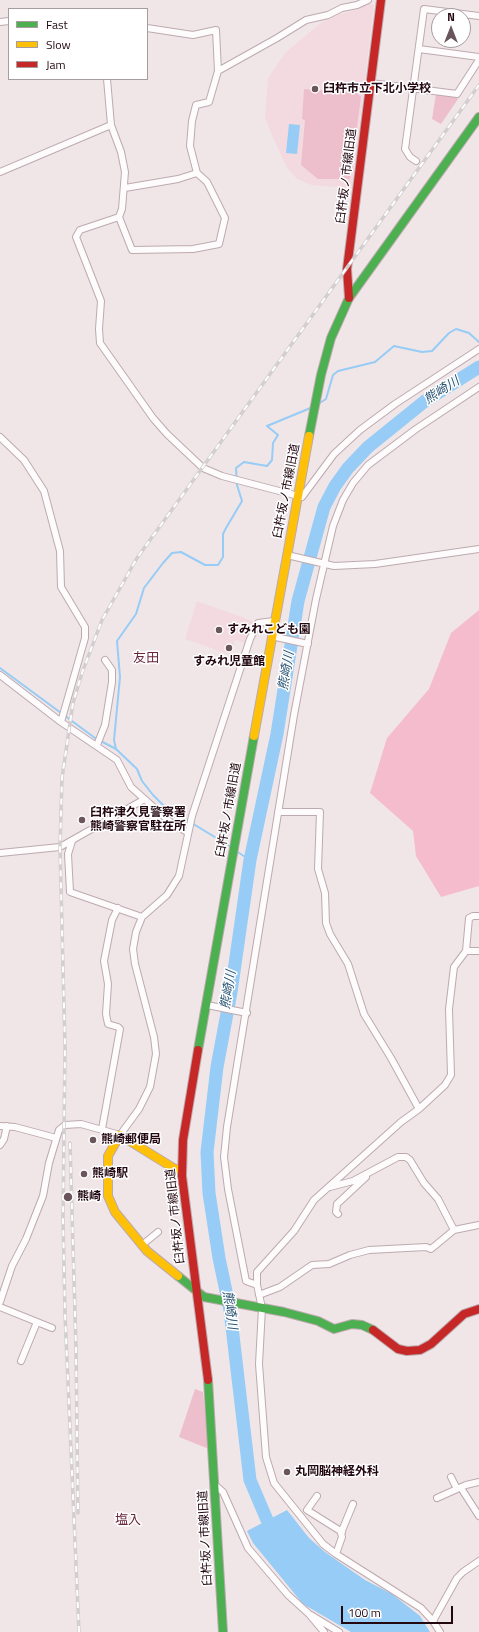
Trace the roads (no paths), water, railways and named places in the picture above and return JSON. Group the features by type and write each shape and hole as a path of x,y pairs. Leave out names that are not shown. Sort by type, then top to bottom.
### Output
{"street":[{"path":"218,71 278,38 306,20 328,15 342,8 357,5 368,0"},
{"name":"臼杵坂ノ市線旧道","path":"223,1632 210,1391 196,1292 182,1169 183,1140 209,1006 232,860 275,637 274,621 290,556 298,497 314,415 331,338 349,298 347,269 381,0"},
{"path":"416,162 410,157 405,149 424,9 479,16"},
{"path":"107,80 111,125 125,166 125,188 122,209 119,217 132,250 193,248 219,244 224,218 207,182 197,173 190,146 192,121 196,105 209,102 218,71 216,30 193,35 148,28"},
{"path":"419,49 479,57"},
{"path":"371,83 457,94 479,60"},
{"path":"349,298 479,118"},
{"path":"0,172 111,125"},
{"path":"125,188 178,179 197,173"},
{"path":"119,217 80,230 76,237 102,301 99,329 100,343 153,418 167,434 203,468 232,479 298,497 304,496 334,454 360,430 395,404 479,350"},
{"path":"256,1285 246,1281 228,1189 224,1157 227,1127 253,961 306,644 316,599 339,508 348,490 361,474 389,448 479,387"},
{"path":"0,437 24,460 44,491 60,551 61,587 85,627 86,638 61,720"},
{"path":"290,556 334,566 376,564 479,549"},
{"path":"274,621 258,623 250,639 192,816 179,876 167,895 142,918 136,932 133,949 139,982 154,1037 156,1054 150,1087 139,1109 120,1135 108,1156 108,1196 115,1212 159,1262 204,1297 318,1321 334,1329 352,1324 362,1325 376,1331 398,1349 406,1351 420,1350 431,1344 458,1318 479,1309"},
{"path":"275,637 306,644"},
{"path":"99,742 112,682 112,670 105,660"},
{"path":"0,675 61,720 99,742 117,760 131,787 143,800 170,821 188,830"},
{"path":"0,853 60,847 143,800"},
{"path":"278,812 320,812 318,869 325,893 326,923 330,934 348,964 364,1014 391,1058 419,1110"},
{"path":"72,841 68,854 70,892 118,908 142,918"},
{"path":"102,1129 120,1029 108,1024 106,1014 108,984 104,960 112,920 118,908"},
{"path":"440,1632 433,1620 421,1608 402,1594 336,1554 315,1535 284,1496 270,1475 266,1457 259,1364 262,1308 256,1285 257,1272 294,1231 314,1200 401,1122 419,1110 445,1085 451,1075 449,1009 454,967 466,951 469,918 479,916"},
{"path":"466,951 479,951"},
{"path":"209,1006 246,1013"},
{"path":"0,1302 12,1266 26,1239 43,1196 56,1138 61,1127 69,1124 81,1124 120,1135 175,1169 182,1169"},
{"path":"0,1126 7,1126 56,1138"},
{"path":"0,1145 4,1139 7,1126"},
{"path":"330,1187 345,1184 368,1174 398,1157 406,1157 410,1160 424,1183 438,1199 454,1230"},
{"path":"338,1214 336,1212 337,1204 368,1174"},
{"path":"259,1295 280,1287 312,1264 329,1264 350,1255 369,1250 426,1247 431,1249 454,1230 479,1225"},
{"path":"143,1244 158,1232"},
{"path":"0,1307 52,1328"},
{"path":"21,1361 37,1322"},
{"path":"451,1477 479,1516"},
{"path":"437,1498 479,1482"},
{"path":"215,1485 223,1492 248,1548 288,1595 309,1614 324,1632"},
{"path":"317,1496 307,1510 342,1532"},
{"path":"336,1554 342,1532 353,1504"},
{"path":"433,1620 457,1578 462,1572 479,1561"},
{"path":"309,1614 332,1626 339,1632"}],"water":[{"path":"289,124 300,125 297,154 286,153"},
{"path":"287,1510 309,1538 325,1552 365,1580 392,1594 420,1616 430,1632 351,1632 303,1604 253,1543 247,1531"}],"waterway":[{"path":"318,404 326,399 333,375 338,371 375,362 394,346 422,352 432,351 449,333 456,329 469,333 479,342"},
{"name":"熊崎川","path":"276,1535 267,1520 250,1480 230,1310 219,1258 209,1193 207,1152 217,1067 231,992 250,860 277,734 298,601 324,507 335,486 348,468 368,447 425,401 479,367"},
{"path":"116,749 114,740 120,677 117,641 136,614 144,588 172,553 181,552 205,565 218,565 223,557 223,534 242,501 237,485 236,468 244,462 267,466 272,460 273,443 278,435 267,426 313,407"},
{"path":"0,668 95,738 116,749 137,769 142,781 164,806 231,847"},
{"path":"236,851 250,860"}],"railway":[{"path":"79,1632 65,1314 63,1219 65,1047 60,847 62,778 73,703 82,673 102,620 137,558 479,85"},
{"path":"70,1143 76,1348 78,1513"}],"place":[{"name":"臼杵市立下北小学校","path":"315,89"},
{"name":"すみれこども園","path":"219,630"},
{"name":"すみれ児童館","path":"229,648"},
{"name":"臼杵津久見警察署 熊崎警察官駐在所","path":"82,820"},
{"name":"熊崎郵便局","path":"93,1140"},
{"name":"熊崎駅","path":"84,1174"},
{"name":"熊崎","path":"68,1197"},
{"name":"丸岡脳神経外科","path":"287,1472"}],"district":[{"name":"友田","path":"146,659"},
{"name":"塩入","path":"128,1521"}]}
